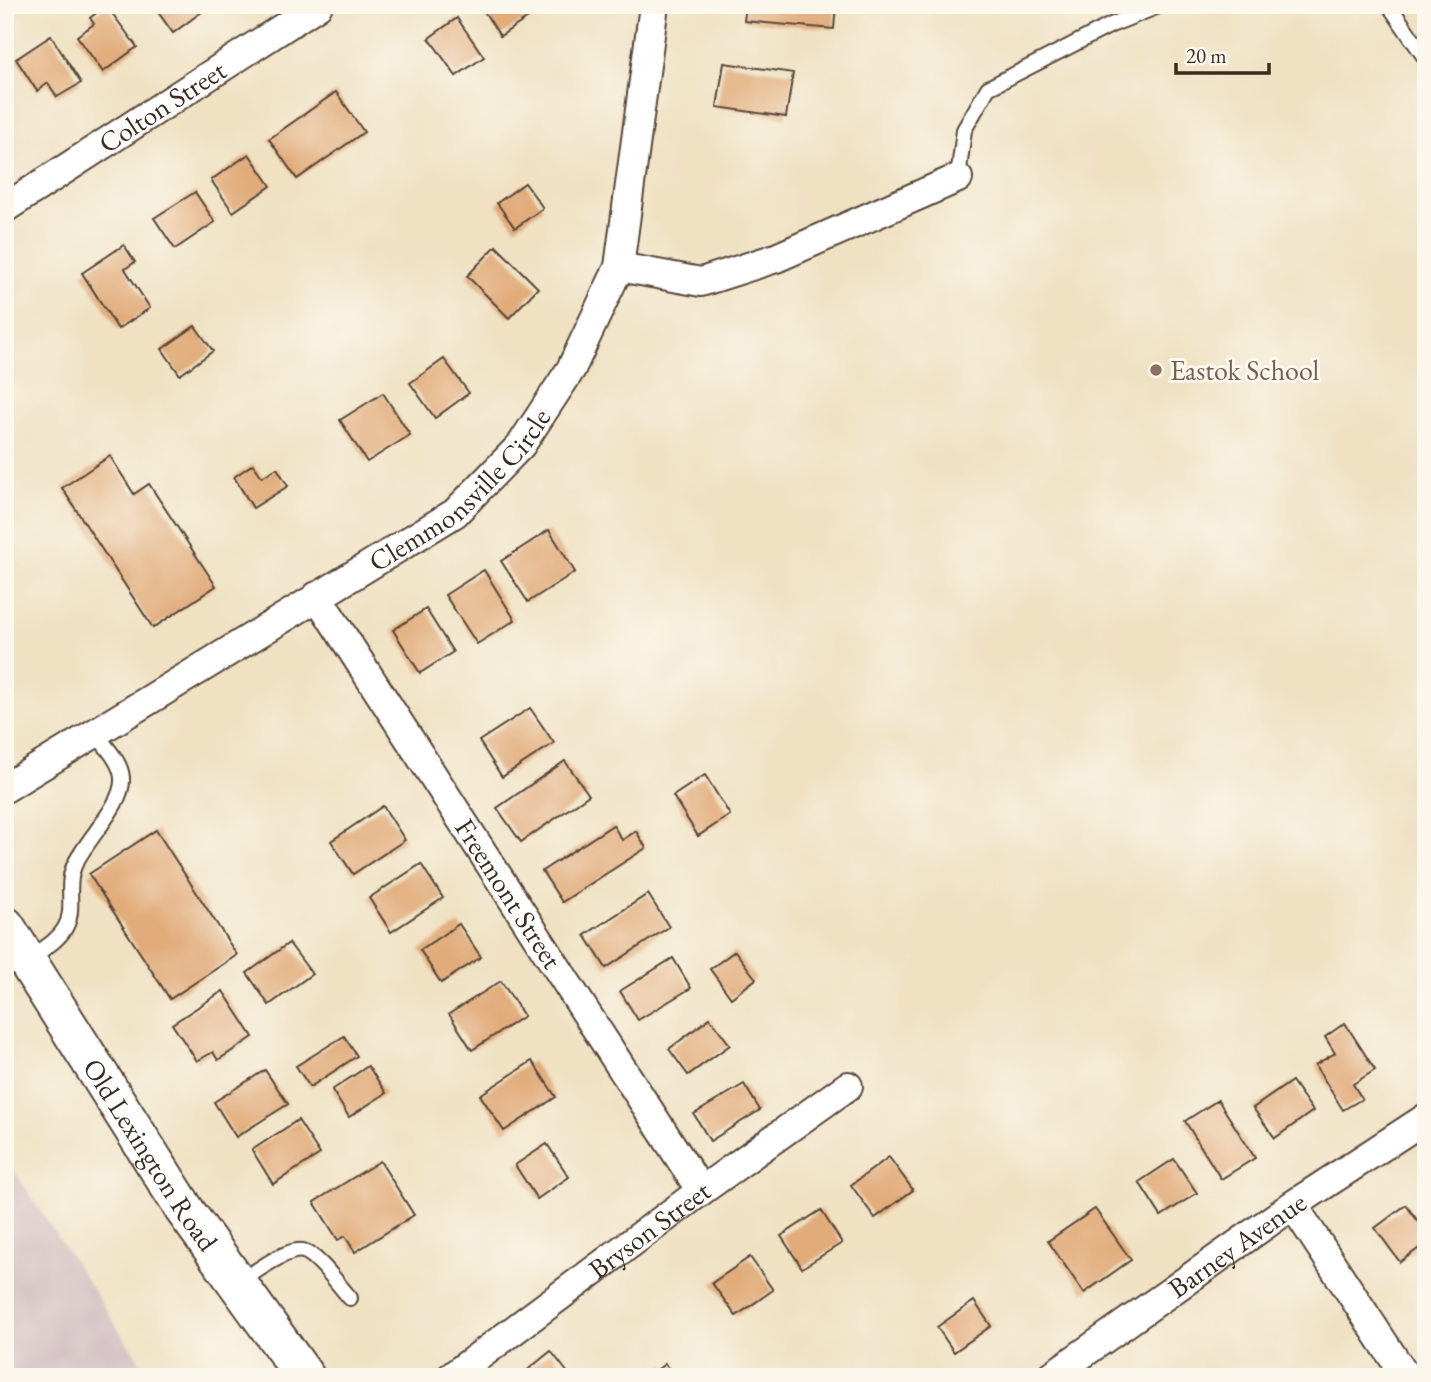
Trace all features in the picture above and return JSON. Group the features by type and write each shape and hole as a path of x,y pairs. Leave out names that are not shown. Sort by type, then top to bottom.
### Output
{"main road":[{"name":"Old Lexington Road","path":"5,926 186,1212 305,1377"}],"street":[{"name":"Colton Street","path":"5,208 318,5"},
{"name":"Clemmonsville Circle","path":"5,788 455,513 521,445 571,369 619,267 654,5"},
{"path":"619,267 701,282 776,258 958,178"},
{"name":"Freemont Street","path":"317,596 701,1191"},
{"name":"Bryson Street","path":"451,1377 701,1191 848,1086"},
{"name":"Barney Avenue","path":"1051,1377 1293,1205 1426,1118"},
{"path":"1293,1205 1406,1377"}],"lane":[{"path":"958,178 964,130 988,88 1111,25 1161,5"},
{"path":"1389,5 1426,59"},
{"path":"27,961 58,938 66,927 70,915 69,883 74,866 116,801 123,781 121,769 95,733"},
{"path":"237,1283 290,1252 301,1250 311,1254 350,1298"}],"shaded area":[{"path":"5,1157 150,1377 5,1377"}],"building":[{"path":"106,5 137,47 103,72 77,36 94,24 90,18"},
{"path":"153,5 211,5 173,33"},
{"path":"480,5 535,5 539,11 500,36"},
{"path":"746,5 836,5 834,29 744,21"},
{"path":"457,18 484,57 456,76 429,38"},
{"path":"51,36 81,83 57,97 48,83 37,91 16,59"},
{"path":"724,63 793,73 786,117 717,107"},
{"path":"336,92 364,132 297,179 269,139"},
{"path":"249,154 271,186 233,212 211,180"},
{"path":"525,183 543,208 515,228 497,203"},
{"path":"195,192 215,222 175,249 154,218"},
{"path":"124,245 135,262 125,269 150,308 118,329 82,273"},
{"path":"496,246 538,288 509,318 467,276"},
{"path":"195,326 213,351 180,375 162,349"},
{"path":"444,359 469,393 435,418 410,383"},
{"path":"383,393 410,435 367,462 340,420"},
{"path":"110,456 134,494 149,484 216,586 153,628 62,488"},
{"path":"253,464 262,477 277,468 288,486 253,508 234,477"},
{"path":"549,530 575,572 528,602 501,561"},
{"path":"484,570 515,620 477,644 445,595"},
{"path":"426,609 453,652 420,673 393,630"},
{"path":"530,708 554,743 502,777 479,741"},
{"path":"565,761 589,795 521,842 497,808"},
{"path":"705,775 730,815 698,836 673,796"},
{"path":"383,806 405,840 353,874 331,841"},
{"path":"613,825 622,840 636,831 646,848 562,902 542,871"},
{"path":"156,830 237,955 170,999 89,874"},
{"path":"421,864 443,898 391,932 369,898"},
{"path":"648,894 669,927 606,968 585,935"},
{"path":"459,924 481,957 441,983 420,950"},
{"path":"289,943 312,974 269,1005 247,973"},
{"path":"735,951 756,979 731,998 710,969"},
{"path":"673,958 691,988 638,1020 620,991"},
{"path":"501,981 524,1016 472,1050 449,1014"},
{"path":"223,991 253,1037 218,1060 213,1052 197,1061 172,1024"},
{"path":"710,1018 730,1045 688,1075 669,1049"},
{"path":"1345,1023 1375,1070 1353,1084 1362,1099 1343,1110 1315,1065 1335,1053 1325,1037"},
{"path":"344,1036 357,1056 310,1087 296,1066"},
{"path":"532,1061 556,1097 504,1131 480,1095"},
{"path":"368,1066 386,1093 349,1117 332,1090"},
{"path":"265,1070 288,1104 236,1137 214,1102"},
{"path":"1292,1081 1313,1111 1275,1138 1253,1108"},
{"path":"744,1084 760,1110 710,1141 694,1114"},
{"path":"1218,1100 1255,1158 1221,1179 1185,1121"},
{"path":"298,1120 320,1154 273,1184 252,1150"},
{"path":"547,1144 569,1177 537,1199 515,1165"},
{"path":"889,1157 913,1190 875,1218 851,1185"},
{"path":"1174,1159 1197,1193 1161,1216 1139,1182"},
{"path":"380,1161 414,1215 355,1252 345,1236 338,1240 314,1202"},
{"path":"1406,1205 1426,1232 1426,1243 1400,1262 1375,1228"},
{"path":"1095,1209 1131,1260 1084,1293 1048,1241"},
{"path":"821,1210 842,1243 802,1268 781,1236"},
{"path":"750,1257 773,1290 736,1316 712,1283"},
{"path":"1426,1278 1426,1300 1416,1285"},
{"path":"974,1301 991,1326 954,1352 937,1327"},
{"path":"551,1351 571,1377 519,1377"},
{"path":"665,1364 675,1377 647,1377"},
{"path":"852,1369 857,1377 841,1377"}],"place":[{"name":"Eastok School","path":"1156,370"}]}
